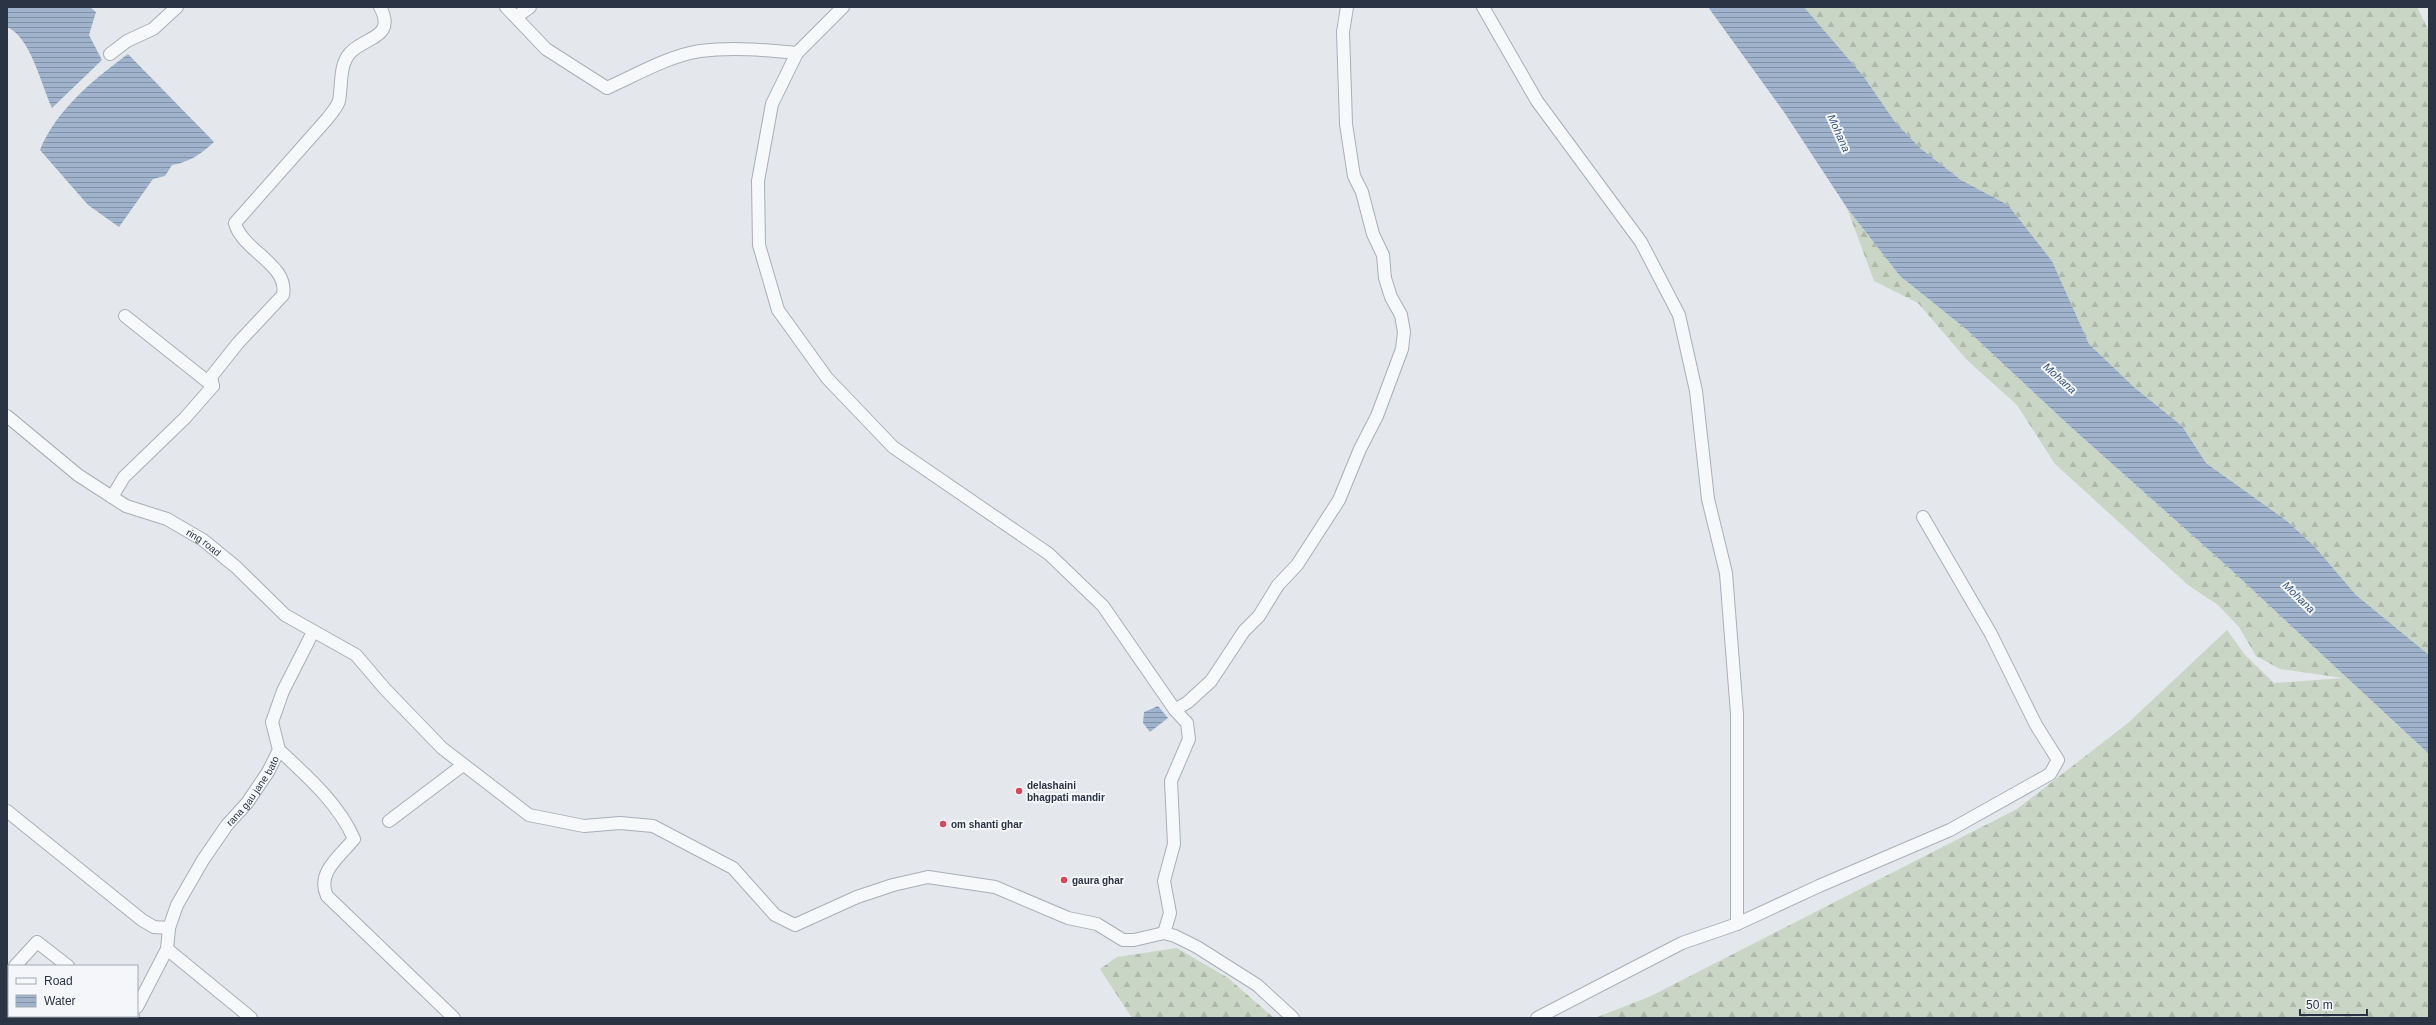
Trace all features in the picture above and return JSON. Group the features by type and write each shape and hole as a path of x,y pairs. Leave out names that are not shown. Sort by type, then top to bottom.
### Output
{"street":[{"path":"110,54 127,41 153,29 177,7"},
{"path":"213,386 211,377 238,343 284,294 285,285 279,273 238,234 235,224 335,108 338,103 341,89 343,66 349,53 362,44 376,38 384,26 385,16 380,7"},
{"path":"506,7 546,49 607,88 657,65 699,52 749,48 797,53"},
{"path":"516,17 530,7"},
{"path":"843,7 797,53 772,104 758,181 759,245 778,310 826,378 893,447 1049,554 1103,606 1175,710 1187,723 1188,739 1171,781 1174,844 1164,881 1170,912 1164,933 1197,947 1257,985 1293,1018"},
{"path":"1175,710 1188,702 1211,681 1244,631 1259,616 1278,585 1297,565 1339,500 1360,449 1377,416 1402,349 1404,332 1401,314 1391,297 1385,278 1383,255 1373,234 1362,192 1354,176 1346,124 1343,32 1347,7"},
{"path":"1483,7 1537,100 1642,242 1679,315 1696,391 1708,499 1726,573 1737,714 1737,924"},
{"path":"125,316 213,386"},
{"path":"112,497 124,477 185,418 213,386"},
{"name":"ring road","path":"7,416 78,475 126,506 167,519 203,540 236,567 285,615 356,655 385,689 442,748 529,815 584,826 620,823 653,826 732,868 775,915 796,925 856,897 893,885 928,877 995,886 1068,918 1097,924 1123,940 1134,940 1164,933"},
{"path":"1537,1018 1682,943 1737,924 1819,886 1950,830 2050,774 2058,760 2036,725 1991,634 1923,517"},
{"name":"rana gau jane bato","path":"167,949 169,928 177,905 227,825 247,803 268,772 279,750 272,722 283,691 313,632"},
{"path":"279,750 306,775 347,823 354,839 324,875 323,887 327,896 454,1018"},
{"path":"389,821 463,765"},
{"path":"7,811 142,920 154,927 169,928"},
{"path":"16,965 38,942 67,965"},
{"path":"138,1005 167,949 251,1018"}],"green space":[{"path":"1804,7 2417,7 2429,31 2429,655 2356,595 2315,547 2287,521 2206,463 2182,426 2135,388 2089,344 2052,261 2008,205 1961,180 1920,148 1895,122 1864,77"},
{"path":"1847,208 1900,276 1966,329 2072,428 2227,566 2429,754 2429,1018 1595,1018 1651,996 2017,809 2128,723 2227,630 2245,655 2274,683 2343,678 2280,669 2256,656 2239,627 2218,605 2188,585 2055,464 2017,405 1967,360 1918,303 1874,281"},
{"path":"1177,948 1228,978 1274,1018 1132,1018 1100,969 1117,957"}],"water":[{"path":"7,7 90,7 96,12 89,35 102,60 52,108 29,51 15,32 7,27"},
{"name":"Mohana","path":"1708,7 1804,7 1864,77 1895,122 1920,148 1961,180 2008,205 2052,261 2089,344 2135,388 2182,426 2206,463 2287,521 2315,547 2356,595 2429,655 2429,754 2227,566 2072,428 1966,329 1900,276 1847,208 1784,112"},
{"path":"128,54 214,142 195,157 172,165 165,176 153,179 119,227 88,205 40,150 47,135 77,96"},
{"path":"1158,706 1168,718 1150,732 1143,723 1144,712"}],"place":[{"name":"delashaini bhagpati mandir","path":"1019,791"},
{"name":"om shanti ghar","path":"943,824"},
{"name":"gaura ghar","path":"1064,880"}]}
